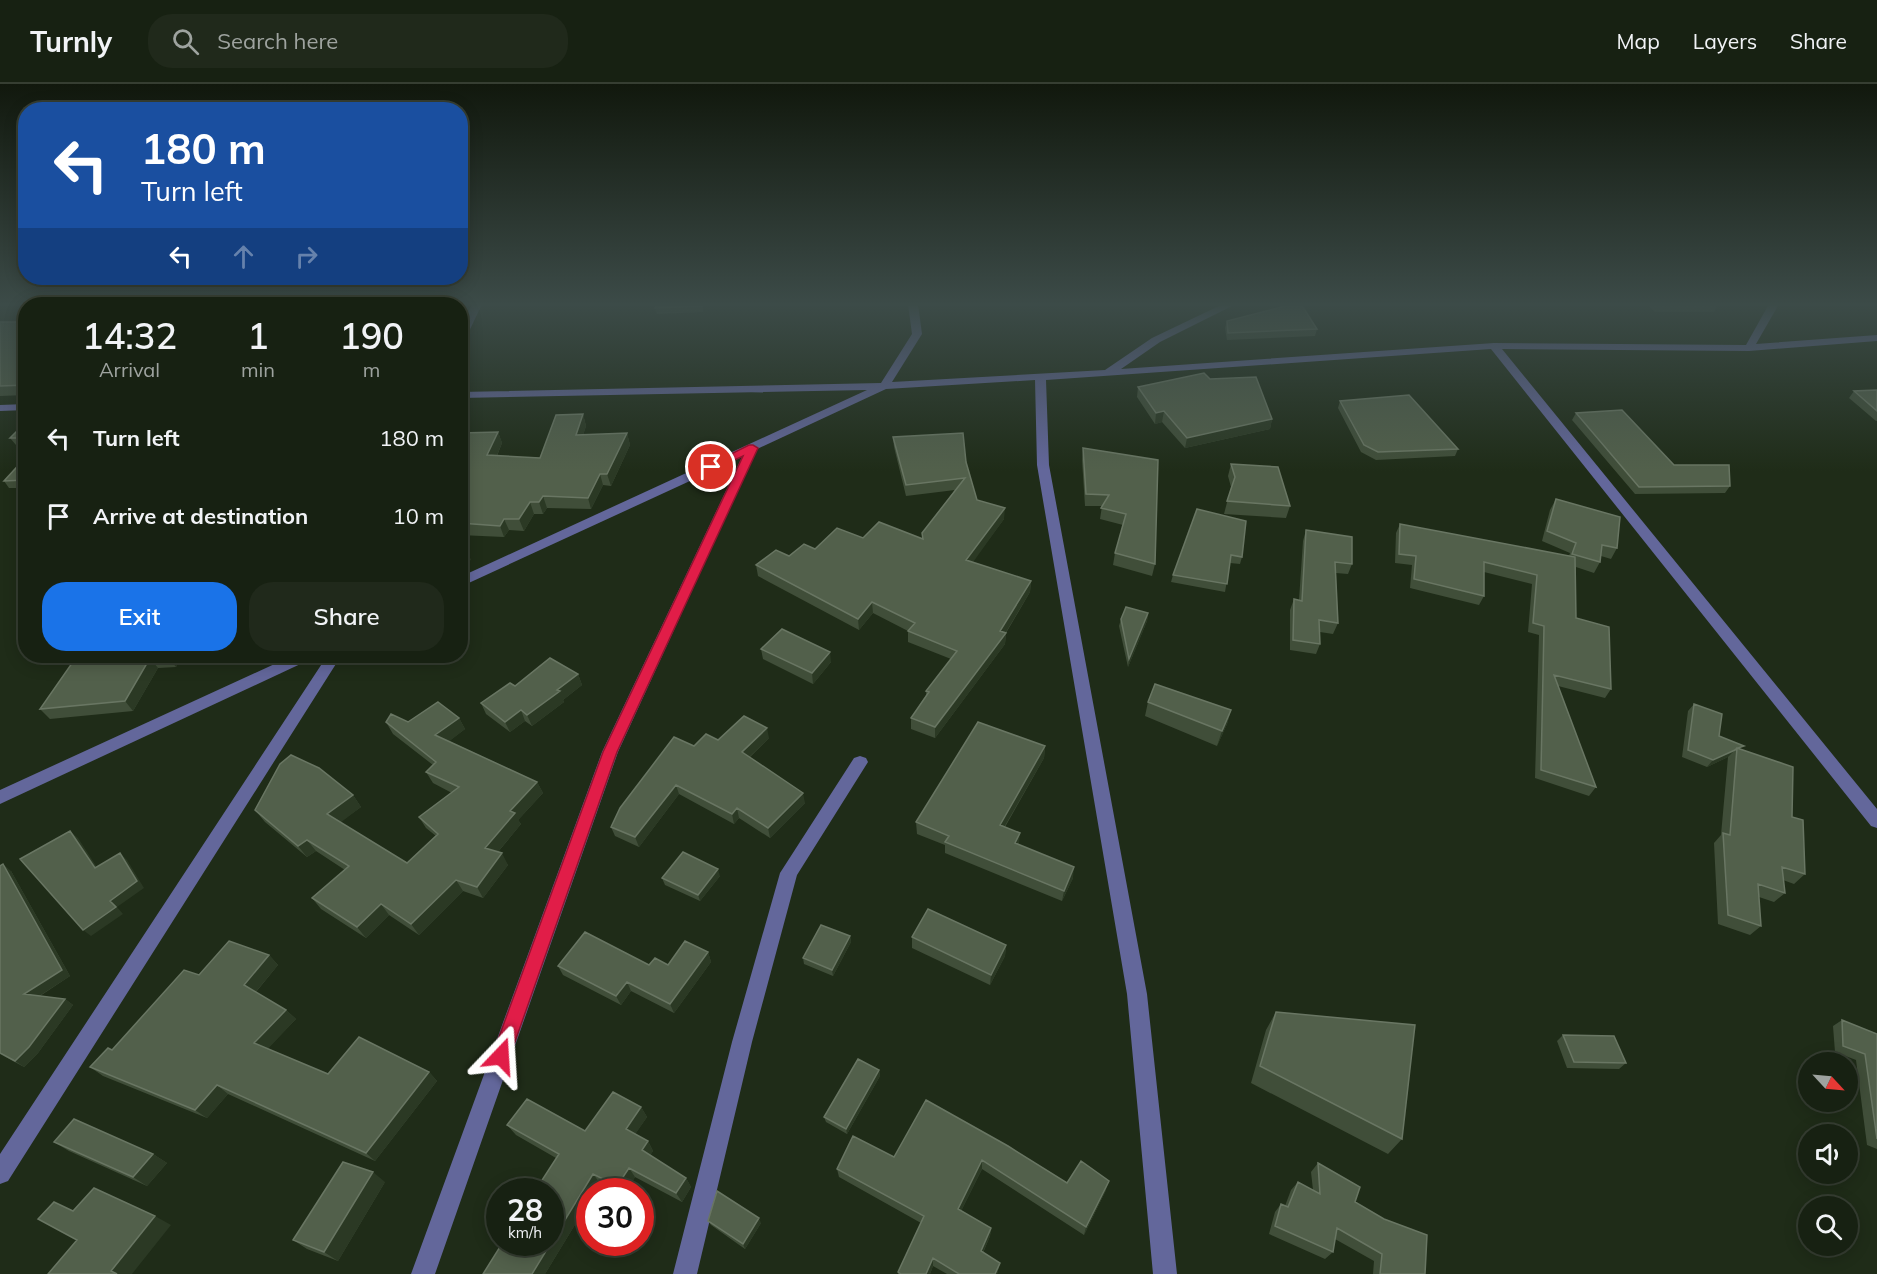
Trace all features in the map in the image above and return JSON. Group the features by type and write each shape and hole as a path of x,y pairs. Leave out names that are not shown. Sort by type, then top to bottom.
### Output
{"street":[{"path":"468,580 884,386 901,360"},
{"path":"1107,373 1127,360"},
{"path":"468,396 884,386 1300,360"},
{"path":"1505,360 1877,821"},
{"path":"1040,376 1043,465 1137,994 1165,1274"},
{"path":"0,408 18,407"},
{"path":"423,1274 610,752 753,448"},
{"path":"0,797 289,663"},
{"path":"0,1173 329,663"},
{"path":"685,1274 742,1042 789,873 860,762"}],"building":[{"path":"0,360 18,360 18,385 0,386"},
{"path":"1204,373 1210,379 1256,377 1272,419 1187,438 1164,411 1156,413 1138,387"},
{"path":"1877,390 1877,411 1854,391"},
{"path":"1409,395 1458,449 1378,452 1364,445 1340,401"},
{"path":"1622,410 1674,465 1729,465 1730,486 1639,487 1576,413"},
{"path":"583,414 576,435 627,433 607,474 600,474 588,498 543,496 539,502 530,502 519,519 504,519 500,526 468,524 468,433 498,432 487,455 540,458 556,415"},
{"path":"18,430 18,438 10,438"},
{"path":"963,433 966,462 977,500 1005,508 966,560 1031,581 1000,631 1006,633 935,727 911,718 929,692 926,691 957,651 908,631 915,623 872,602 858,619 756,565 776,550 789,556 804,544 815,549 837,528 863,538 879,522 923,539 922,533 965,478 906,485 893,437"},
{"path":"1083,448 1158,460 1155,564 1115,553 1126,514 1101,508 1109,495 1086,494"},
{"path":"1231,464 1278,467 1290,506 1227,501 1235,477"},
{"path":"18,466 18,480 4,481"},
{"path":"1556,499 1620,517 1617,548 1602,545 1600,562 1572,554 1576,543 1547,531"},
{"path":"1197,509 1246,521 1242,557 1231,555 1227,584 1173,575"},
{"path":"1400,524 1575,557 1576,618 1609,627 1611,689 1554,675 1596,787 1541,770 1544,626 1533,623 1537,575 1484,562 1484,596 1414,579 1416,556 1399,554"},
{"path":"1306,530 1352,537 1352,564 1335,562 1338,623 1319,620 1320,644 1293,640 1294,599 1302,601"},
{"path":"1126,607 1148,613 1129,659 1121,619"},
{"path":"782,629 830,652 812,673 761,649"},
{"path":"550,658 578,674 557,690 560,691 527,715 521,710 505,722 481,703 510,683 515,686"},
{"path":"72,663 147,663 125,701 40,709"},
{"path":"1155,684 1231,710 1222,731 1148,702"},
{"path":"438,702 459,718 435,735 537,782 510,811 515,813 485,848 502,853 477,887 456,880 411,924 381,904 357,927 312,898 349,866 307,840 298,846 255,810 280,764 291,755 319,768 353,795 327,814 407,863 438,834 419,817 459,787 426,772 436,762 386,722 391,714 408,722"},
{"path":"1694,704 1722,714 1719,736 1744,746 1713,760 1688,750"},
{"path":"744,716 767,728 742,752 803,793 768,828 737,808 732,814 676,785 635,837 611,827 620,808 674,737 694,746 706,734 718,740"},
{"path":"978,722 1045,746 1000,825 1020,833 1015,843 1074,867 1064,891 945,842 949,836 916,822"},
{"path":"1737,748 1793,767 1792,817 1803,820 1805,874 1782,867 1785,893 1758,884 1761,926 1728,915 1723,833 1730,835"},
{"path":"70,831 95,868 120,853 137,881 110,901 116,907 83,930 20,859"},
{"path":"683,852 718,869 698,895 662,878"},
{"path":"3,864 62,970 24,994 65,999 29,1047 15,1061 0,1053 0,866"},
{"path":"928,909 1006,945 991,975 912,937"},
{"path":"821,925 850,936 832,970 803,958"},
{"path":"585,932 649,965 655,958 668,965 685,941 708,952 670,1004 627,982 616,996 558,966"},
{"path":"229,941 269,955 244,985 286,1010 254,1043 328,1074 359,1037 429,1072 366,1153 217,1085 195,1110 90,1067 108,1048 112,1050 184,970 199,975"},
{"path":"1276,1012 1415,1025 1402,1139 1260,1066"},
{"path":"1842,1020 1877,1034 1877,1139 1865,1054 1843,1046"},
{"path":"1563,1035 1614,1036 1626,1063 1574,1062"},
{"path":"858,1059 879,1070 846,1129 824,1117"},
{"path":"613,1092 641,1107 626,1129 648,1141 642,1150 686,1178 676,1193 654,1181 654,1178 648,1178 629,1168 622,1178 601,1178 593,1174 591,1178 576,1178 576,1202 564,1222 564,1178 543,1178 559,1154 507,1125 527,1099 585,1131"},
{"path":"926,1100 1008,1146 1067,1183 1081,1161 1109,1181 1086,1227 982,1160 958,1209 991,1228 981,1251 1000,1263 995,1274 959,1274 933,1258 926,1274 898,1272 924,1216 837,1169 853,1136 894,1157"},
{"path":"74,1119 153,1154 133,1177 54,1142"},
{"path":"343,1162 373,1172 324,1252 293,1240"},
{"path":"1318,1163 1360,1187 1355,1202 1384,1219 1427,1235 1425,1274 1380,1274 1382,1254 1337,1228 1333,1252 1275,1226 1281,1204 1288,1207 1298,1182 1320,1194"},
{"path":"94,1188 155,1216 111,1271 117,1274 48,1274 77,1240 38,1219 54,1202 73,1211"},
{"path":"717,1191 759,1218 743,1244 708,1221"},
{"path":"494,1256 543,1256 532,1274 483,1274"}],"route":[{"path":"501,1056 610,752 753,448 711,467"}]}
